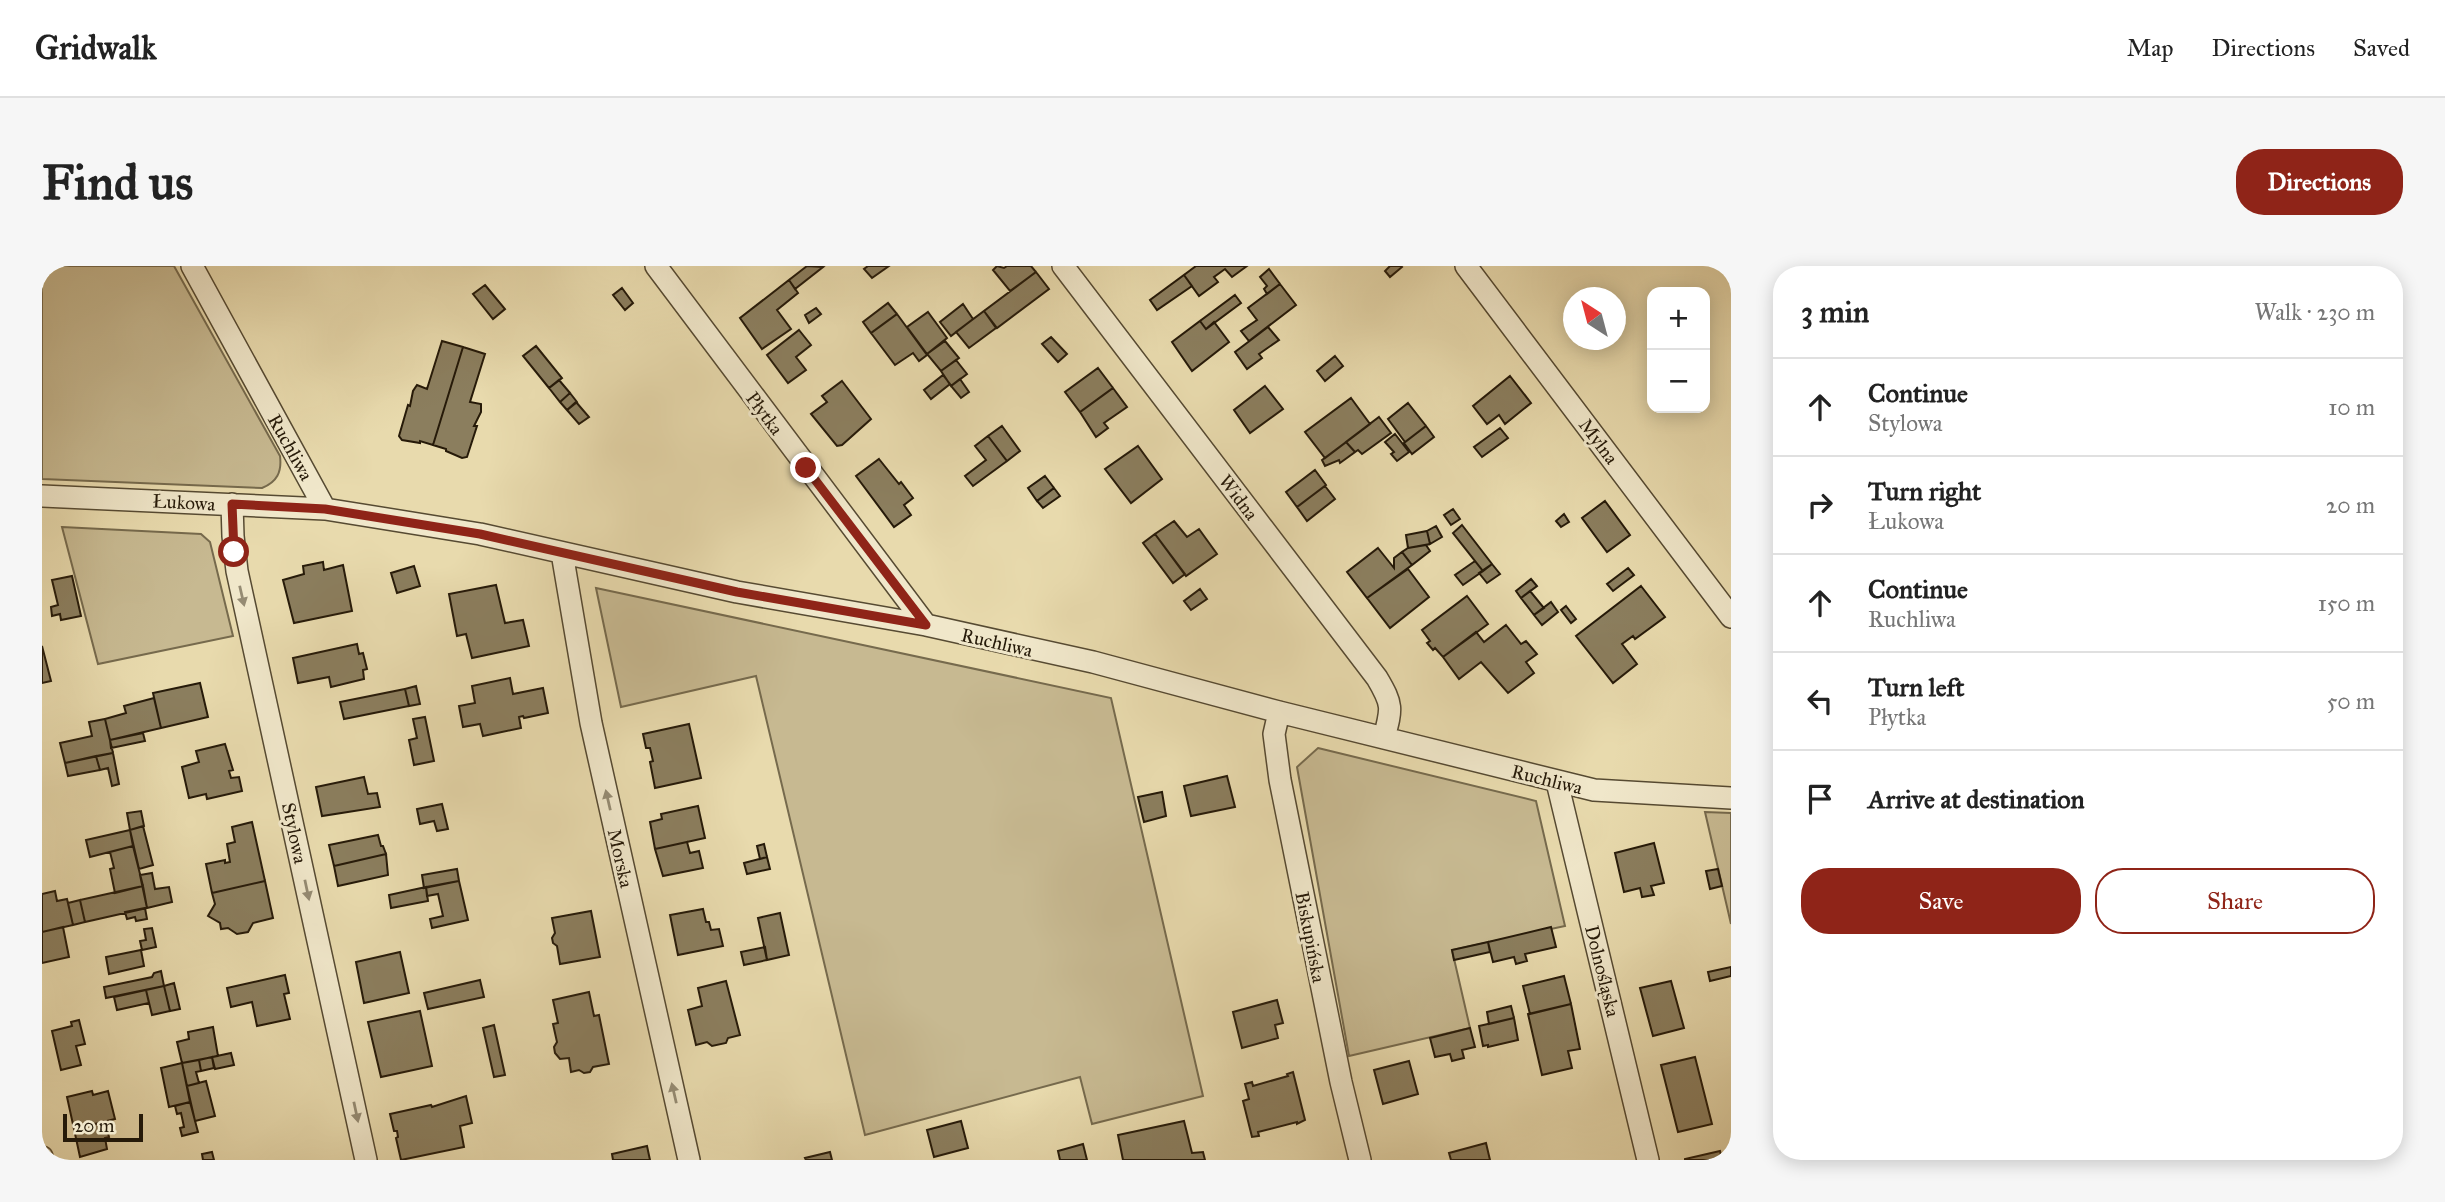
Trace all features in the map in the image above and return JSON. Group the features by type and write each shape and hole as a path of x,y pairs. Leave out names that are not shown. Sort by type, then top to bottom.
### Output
{"street":[{"name":"Ruchliwa","path":"192,266 325,509 480,534 737,592 926,625 1093,662 1558,782 1623,794 1731,798"},
{"name":"Płytka","path":"656,266 926,625"},
{"name":"Widna","path":"1063,266 1377,678 1390,700 1391,715 1384,738"},
{"name":"Mylna","path":"1466,266 1731,617"},
{"name":"Łukowa","path":"42,496 325,509"},
{"name":"Stylowa","path":"232,504 237,571 366,1160"},
{"name":"Morska","path":"562,554 591,723 690,1160"},
{"name":"Biskupińska","path":"1279,712 1274,734 1278,769 1341,1083 1360,1160"},
{"name":"Dolnośląska","path":"1558,782 1648,1160"}],"shaded area":[{"path":"42,266 174,266 280,456 279,472 275,479 262,488 42,479"},
{"path":"62,527 201,534 210,542 233,636 98,664"},
{"path":"596,588 1111,698 1203,1096 1092,1124 1080,1077 865,1135 756,676 621,707"},
{"path":"1318,748 1536,801 1565,926 1452,950 1470,1028 1349,1056 1297,767"},
{"path":"1705,812 1731,813 1731,924"}],"building":[{"path":"807,266 823,267 795,289 789,280"},
{"path":"868,266 889,266 872,278 864,269"},
{"path":"997,266 1031,266 1036,272 1010,291 993,270"},
{"path":"1196,266 1247,266 1232,277 1225,269 1214,277 1218,282 1199,296 1184,275"},
{"path":"1390,266 1402,267 1390,277 1385,271"},
{"path":"1269,269 1280,284 1267,294 1264,289 1267,286 1260,277"},
{"path":"1036,272 1049,289 997,328 984,311"},
{"path":"1184,275 1192,286 1157,310 1150,300"},
{"path":"789,280 798,293 777,310 791,329 762,349 740,318"},
{"path":"1280,284 1296,305 1249,341 1241,331 1257,320 1248,308"},
{"path":"485,285 505,309 493,319 473,294"},
{"path":"622,288 633,303 625,310 613,295"},
{"path":"1235,295 1241,303 1206,329 1200,321"},
{"path":"888,303 897,314 871,333 863,322"},
{"path":"963,304 973,319 951,336 940,322"},
{"path":"816,308 821,314 809,323 805,315"},
{"path":"984,311 996,328 969,348 956,332"},
{"path":"928,312 947,338 927,354 907,327"},
{"path":"897,314 927,355 919,361 913,353 895,365 871,333"},
{"path":"1200,321 1206,329 1214,322 1229,342 1192,371 1172,342"},
{"path":"1268,327 1279,340 1259,354 1262,358 1247,369 1235,352"},
{"path":"799,330 811,345 796,357 806,370 788,383 767,355"},
{"path":"1051,337 1067,354 1058,362 1042,344"},
{"path":"442,341 463,347 433,445 402,440 399,436 413,391 417,385 427,389"},
{"path":"945,341 959,358 941,371 927,354"},
{"path":"536,346 562,378 549,388 523,356"},
{"path":"463,347 485,354 470,402 481,404 481,412 474,426 477,426 467,457 462,458 433,445"},
{"path":"1335,356 1343,366 1325,381 1317,371"},
{"path":"956,360 967,374 951,386 941,371"},
{"path":"1098,368 1113,388 1080,412 1065,392"},
{"path":"943,375 950,384 931,399 924,390"},
{"path":"1510,376 1531,403 1505,424 1499,415 1487,424 1473,406"},
{"path":"960,379 969,392 961,398 951,386"},
{"path":"559,380 570,393 560,402 549,388"},
{"path":"842,381 871,419 842,445 837,446 811,414 827,402 822,396"},
{"path":"1265,386 1283,409 1250,433 1234,410"},
{"path":"1113,388 1127,407 1104,423 1108,428 1096,437 1080,412"},
{"path":"570,393 577,402 567,410 560,402"},
{"path":"1351,398 1370,424 1325,458 1305,432"},
{"path":"576,402 589,417 579,424 567,410"},
{"path":"1408,403 1426,426 1405,442 1388,419"},
{"path":"1379,417 1391,433 1362,454 1358,450 1355,452 1346,442"},
{"path":"1002,426 1020,451 1007,461 988,436"},
{"path":"1426,426 1434,437 1412,454 1404,443"},
{"path":"1500,428 1508,438 1482,457 1474,447"},
{"path":"1395,434 1409,452 1397,461 1391,454 1394,452 1385,442"},
{"path":"988,436 1007,461 973,486 965,476 986,460 975,446"},
{"path":"1346,442 1355,452 1340,463 1339,460 1325,466 1322,460"},
{"path":"1138,446 1162,479 1131,503 1105,469"},
{"path":"879,459 913,498 904,505 911,515 894,527 856,476"},
{"path":"1315,470 1326,485 1297,507 1286,492"},
{"path":"1045,476 1054,488 1037,501 1028,488"},
{"path":"1325,486 1335,499 1307,521 1297,507"},
{"path":"1054,488 1060,496 1043,508 1037,501"},
{"path":"1605,501 1630,535 1607,552 1582,518"},
{"path":"1453,509 1460,519 1451,525 1444,515"},
{"path":"1564,514 1569,522 1561,527 1556,521"},
{"path":"1174,521 1187,537 1199,529 1217,554 1186,576 1155,534"},
{"path":"1462,525 1492,564 1483,571 1453,533"},
{"path":"1436,526 1442,537 1430,544 1427,531"},
{"path":"1427,531 1430,544 1408,548 1406,535"},
{"path":"1155,534 1185,574 1173,583 1143,543"},
{"path":"1426,545 1430,551 1412,565 1402,552 1408,548"},
{"path":"1378,548 1394,568 1394,558 1402,552 1412,565 1367,598 1347,572"},
{"path":"1475,561 1483,571 1463,585 1455,575"},
{"path":"323,562 324,570 343,565 352,611 294,623 283,580 304,574 303,566"},
{"path":"1492,564 1500,574 1487,583 1479,573"},
{"path":"414,566 420,586 397,593 391,573"},
{"path":"1628,568 1634,575 1613,591 1607,584"},
{"path":"1408,569 1429,597 1390,628 1367,598"},
{"path":"72,576 81,616 61,620 60,614 52,616 51,607 58,605 52,580"},
{"path":"1531,579 1537,586 1521,598 1516,591"},
{"path":"496,585 505,623 523,620 529,646 472,658 466,634 457,636 449,594"},
{"path":"1641,586 1665,617 1635,639 1633,636 1622,644 1637,664 1613,683 1576,636"},
{"path":"1200,589 1207,599 1191,610 1184,601"},
{"path":"1530,591 1544,608 1534,615 1521,598"},
{"path":"1467,596 1488,624 1443,657 1427,643 1430,641 1422,630"},
{"path":"1551,602 1558,612 1542,625 1534,615"},
{"path":"1566,606 1576,619 1571,623 1561,610"},
{"path":"1506,625 1521,644 1526,641 1537,654 1526,662 1534,673 1508,693 1481,662 1459,679 1443,657 1476,632 1484,642"},
{"path":"357,644 359,654 363,653 367,669 363,670 364,679 331,687 329,677 298,683 293,658"},
{"path":"42,646 51,681 42,683"},
{"path":"510,678 513,694 543,688 548,713 519,717 521,728 483,736 480,724 463,727 459,706 475,703 472,686"},
{"path":"200,683 208,717 161,728 153,693"},
{"path":"416,686 420,704 409,706 405,689"},
{"path":"405,689 409,706 344,719 340,702"},
{"path":"154,698 161,728 110,740 105,719 126,713 124,706"},
{"path":"425,717 434,761 414,765 409,740 417,738 413,719"},
{"path":"105,719 113,753 65,763 60,743 92,736 89,722"},
{"path":"689,724 701,778 655,788 650,762 653,761 643,734"},
{"path":"143,733 145,741 111,748 110,740"},
{"path":"225,744 233,770 229,771 231,778 239,777 242,791 207,799 206,794 189,798 182,767 199,762 196,751"},
{"path":"113,753 119,784 112,786 108,768 100,770 96,756"},
{"path":"96,756 100,770 68,776 65,763"},
{"path":"1227,776 1235,807 1191,816 1184,786"},
{"path":"364,777 368,794 377,793 380,807 322,816 316,787"},
{"path":"1162,792 1166,816 1144,822 1138,797"},
{"path":"442,804 448,829 437,831 434,821 420,824 417,809"},
{"path":"698,806 705,838 655,849 650,822 662,819 661,814"},
{"path":"141,811 144,826 130,830 127,813"},
{"path":"252,822 265,881 212,893 206,864 225,860 225,863 230,862 227,844 235,842 232,827"},
{"path":"143,826 153,865 139,869 130,830"},
{"path":"130,830 133,846 90,857 86,840"},
{"path":"378,835 386,854 334,866 329,845"},
{"path":"687,842 690,853 699,851 703,868 663,876 655,849"},
{"path":"1654,843 1664,883 1651,886 1654,895 1642,897 1640,888 1624,892 1615,853"},
{"path":"764,844 767,857 760,859 757,846"},
{"path":"133,846 143,886 115,893 110,852"},
{"path":"386,854 388,875 338,886 334,866"},
{"path":"767,857 770,869 747,874 744,863"},
{"path":"457,869 459,881 424,888 422,875"},
{"path":"1718,869 1722,886 1710,889 1706,871"},
{"path":"152,873 155,889 169,887 172,902 147,908 140,875"},
{"path":"265,881 273,918 253,923 248,932 237,934 228,928 221,929 220,923 208,916 215,904 212,893"},
{"path":"459,881 468,920 432,928 430,919 443,916 438,894 427,896 426,887"},
{"path":"143,886 147,908 85,922 80,900"},
{"path":"426,887 428,901 391,908 389,895"},
{"path":"55,891 57,901 67,899 73,925 42,932 42,894"},
{"path":"80,900 85,922 73,925 68,903"},
{"path":"145,908 147,919 127,919 125,912"},
{"path":"703,909 711,930 719,929 723,946 678,955 670,915"},
{"path":"591,911 600,957 560,964 557,946 552,938 555,933 552,918"},
{"path":"780,913 789,955 767,960 758,918"},
{"path":"63,927 69,957 42,963 42,932"},
{"path":"1551,927 1556,947 1525,954 1527,961 1516,964 1514,957 1493,962 1488,942"},
{"path":"152,928 156,947 142,950 140,941 146,940 144,929"},
{"path":"1488,942 1490,952 1454,960 1452,950"},
{"path":"765,947 767,960 744,965 741,952"},
{"path":"141,950 144,966 109,974 106,957"},
{"path":"400,952 409,993 364,1003 356,962"},
{"path":"1731,967 1731,976 1710,981 1708,972"},
{"path":"161,971 164,986 106,998 104,987 152,977 154,973"},
{"path":"285,975 289,993 284,994 290,1019 257,1026 252,1002 231,1007 227,988"},
{"path":"1564,976 1571,1004 1530,1014 1523,986"},
{"path":"480,980 484,997 428,1009 424,993"},
{"path":"726,981 740,1035 728,1038 726,1043 712,1046 707,1042 696,1045 688,1010 702,1006 698,988"},
{"path":"1671,981 1684,1028 1653,1036 1640,988"},
{"path":"174,983 180,1009 170,1011 164,986"},
{"path":"164,986 170,1011 152,1015 146,990"},
{"path":"146,990 149,1003 117,1010 114,997"},
{"path":"589,992 594,1016 599,1015 609,1064 593,1067 590,1072 571,1072 569,1058 560,1059 555,1053 557,1042 553,1024 558,1023 553,1000"},
{"path":"1277,1000 1283,1023 1275,1025 1278,1038 1242,1048 1233,1012"},
{"path":"1571,1004 1580,1049 1568,1051 1572,1068 1542,1075 1528,1014"},
{"path":"1511,1006 1514,1018 1489,1024 1487,1012"},
{"path":"420,1011 432,1066 381,1077 368,1022"},
{"path":"1514,1018 1518,1040 1483,1046 1479,1026"},
{"path":"79,1020 85,1044 76,1046 81,1065 61,1070 52,1031 72,1026 71,1022"},
{"path":"494,1025 505,1075 494,1077 483,1028"},
{"path":"213,1027 218,1056 182,1063 177,1042 189,1039 188,1032"},
{"path":"1470,1028 1475,1047 1462,1050 1464,1058 1452,1061 1450,1054 1435,1057 1430,1038"},
{"path":"231,1053 234,1065 215,1069 212,1057"},
{"path":"212,1057 214,1068 201,1071 199,1060"},
{"path":"1695,1057 1712,1124 1678,1132 1661,1065"},
{"path":"199,1060 201,1071 196,1072 199,1083 187,1086 182,1063"},
{"path":"1409,1061 1418,1094 1383,1104 1374,1070"},
{"path":"182,1063 190,1102 169,1107 161,1068"},
{"path":"1293,1072 1305,1120 1258,1132 1259,1136 1252,1137 1243,1101 1249,1099 1245,1084 1252,1082 1253,1086 1288,1076 1287,1074"},
{"path":"206,1081 215,1116 195,1121 187,1086"},
{"path":"92,1091 93,1095 108,1091 115,1119 74,1129 67,1097"},
{"path":"466,1096 472,1123 460,1126 464,1147 401,1160 397,1131 394,1131 390,1114 431,1105 432,1107"},
{"path":"190,1102 198,1132 182,1136 180,1128 184,1127 181,1113 177,1114 175,1106"},
{"path":"961,1121 968,1148 934,1157 927,1130"},
{"path":"1184,1121 1192,1153 1203,1152 1205,1160 1123,1160 1118,1135"},
{"path":"105,1122 109,1137 105,1138 107,1149 80,1157 74,1129"},
{"path":"1486,1143 1490,1160 1451,1160 1449,1153"},
{"path":"1083,1144 1087,1160 1060,1160 1058,1151"},
{"path":"647,1146 650,1160 613,1160 612,1154"},
{"path":"1720,1151 1722,1160 1685,1160 1685,1159"},
{"path":"212,1152 214,1160 203,1160 202,1154"},
{"path":"830,1152 832,1160 805,1158"}],"route":[{"path":"234,552 232,504 325,509 480,534 737,592 926,625 806,468"}]}
